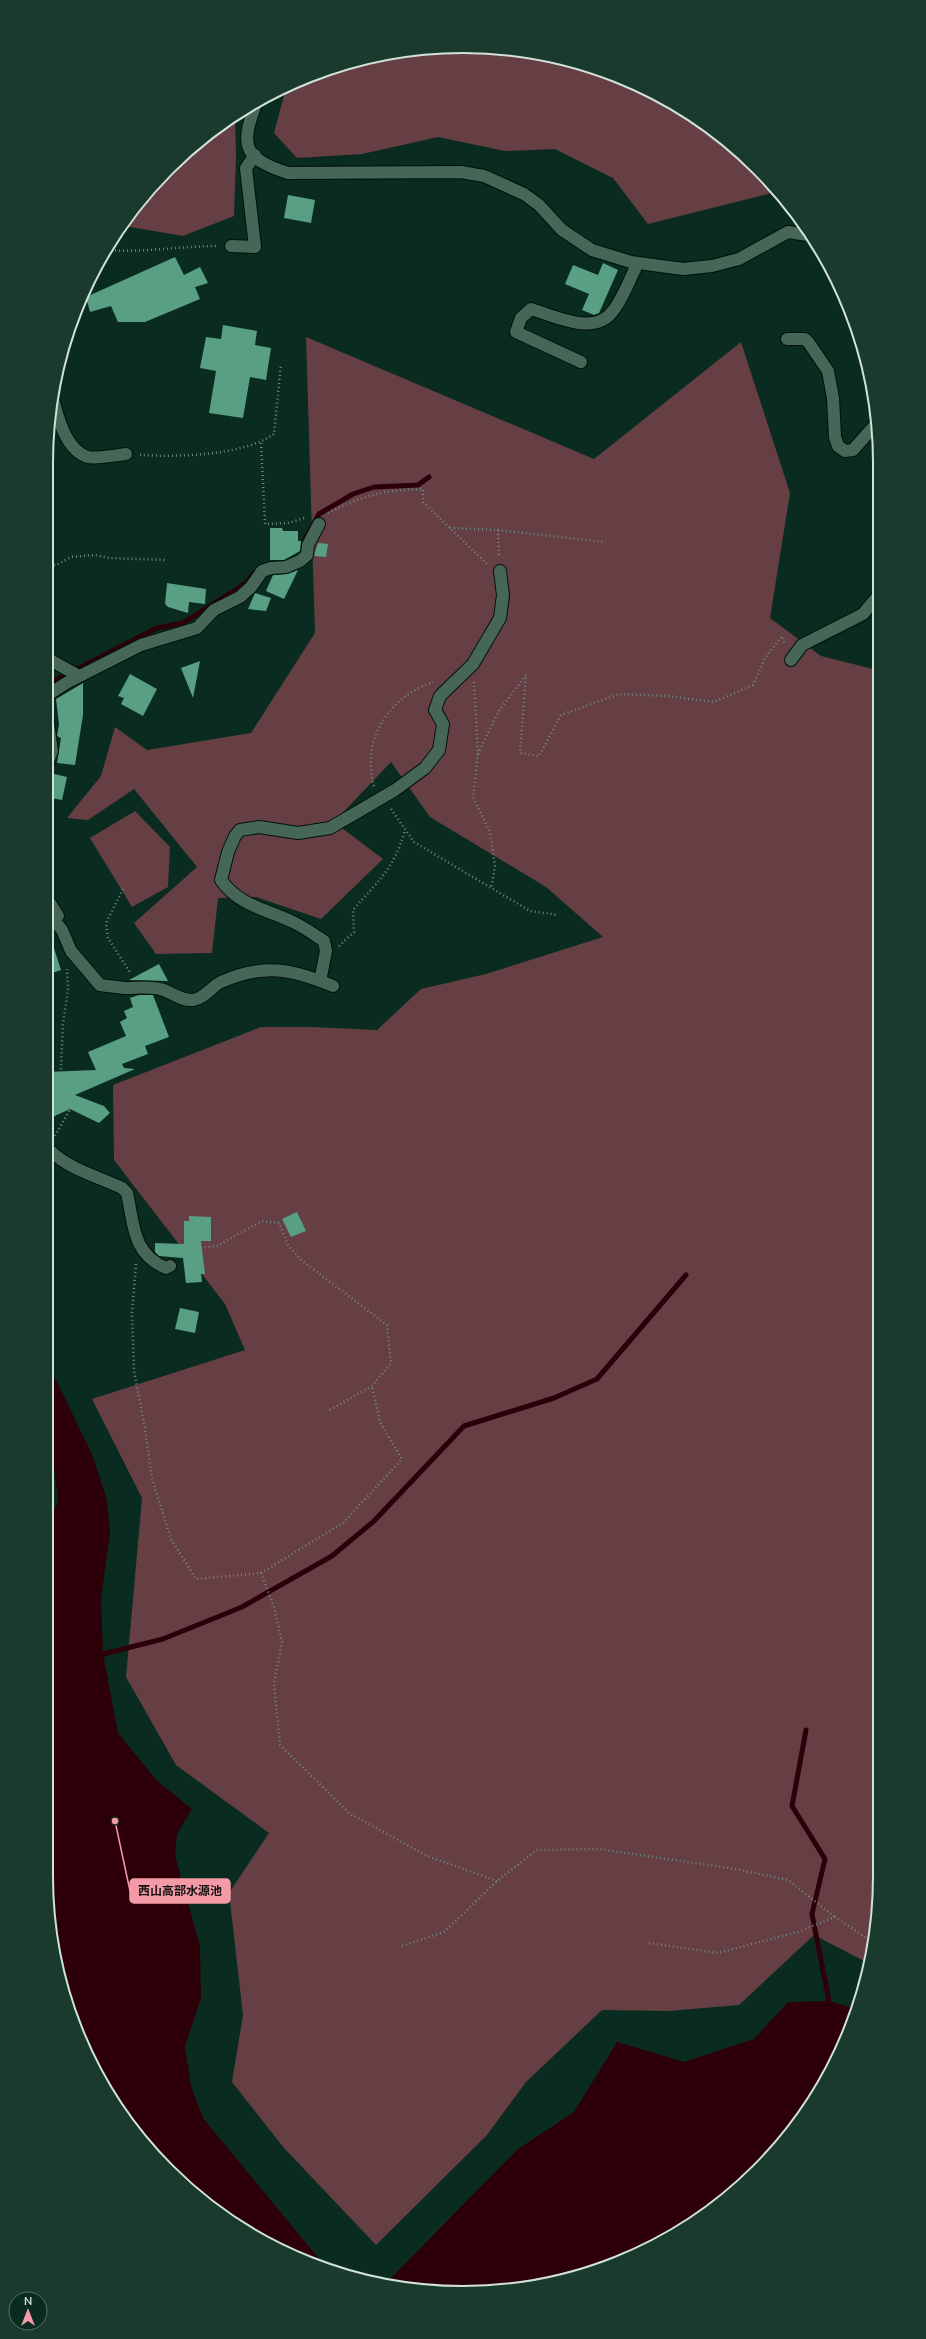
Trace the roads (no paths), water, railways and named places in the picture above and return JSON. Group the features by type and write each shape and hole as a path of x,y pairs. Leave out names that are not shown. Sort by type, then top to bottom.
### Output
{"street":[{"path":"254,111 246,134 246,145 255,155 271,168 288,173 461,172 484,176 524,194 539,205 562,230 592,250 638,263 683,269 712,266 739,259 788,232 803,233"},
{"path":"231,246 255,247 246,168 255,155"},
{"path":"581,362 516,332 521,318 531,309 575,322 603,321 613,312 638,263"},
{"path":"787,339 805,339 828,371 834,398 835,436 838,446 846,451 853,450 871,429"},
{"path":"57,412 69,443 88,457 126,454"},
{"path":"53,692 79,676 141,645 197,628 214,610 240,597 251,587 262,571 271,568 286,568 300,561 306,555 308,545 319,524"},
{"path":"320,980 326,952 324,941 296,923 245,904 226,887 221,880 228,852 235,836 240,830 259,827 298,833 330,828 383,797 425,768 439,750 443,724 435,710 440,696 473,664 500,618 503,595 500,574"},
{"path":"791,660 802,645 863,614 873,602"},
{"path":"53,661 79,676"},
{"path":"53,907 58,914 62,930 71,951 100,984 164,990 191,1000 199,998 220,983 244,973 263,970 305,974 333,986"},
{"path":"53,919 62,930"},
{"path":"53,1151 73,1166 114,1185 127,1194 137,1243 156,1264 166,1268 170,1266"}],"waterway":[{"path":"305,539 319,514 353,494 374,487 418,485 429,477"},
{"path":"53,681 157,628 183,623 246,583 254,573"},
{"path":"103,1654 163,1639 242,1607 332,1556 374,1521 464,1426 554,1398 597,1379 686,1275"},
{"path":"806,1730 792,1806 825,1859 812,1914 829,2001"}],"place":[{"name":"西山高部水源池","path":"115,1821"}]}
